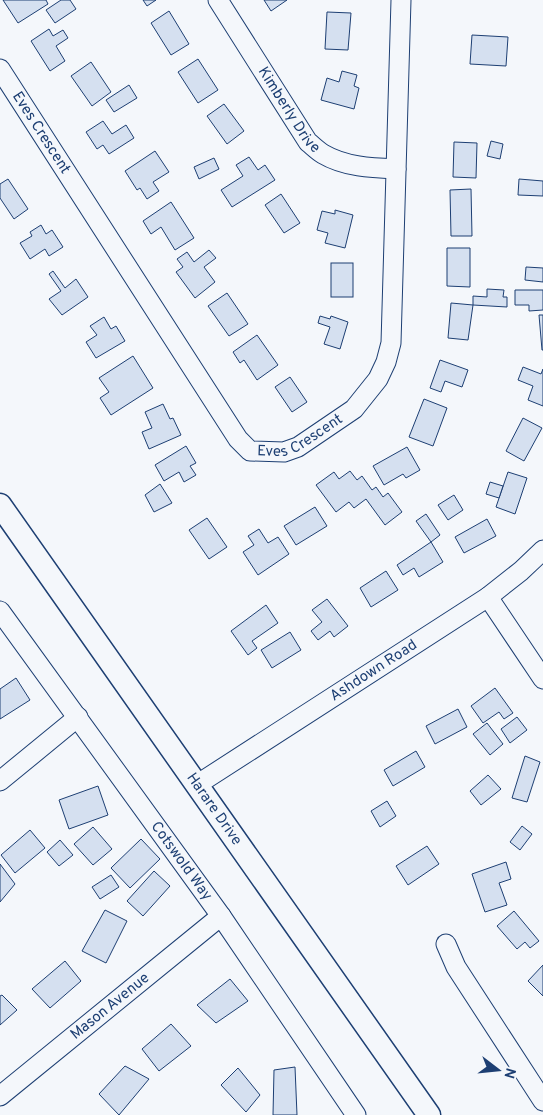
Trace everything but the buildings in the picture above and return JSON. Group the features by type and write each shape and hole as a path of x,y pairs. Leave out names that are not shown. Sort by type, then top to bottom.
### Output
{"main road":[{"name":"Harare Drive","path":"0,505 429,1115"}],"street":[{"name":"Kimberly Drive","path":"218,0 308,142 322,154 337,160 366,168 396,169"},
{"name":"Eves Crescent","path":"0,69 232,430 250,451 284,452 298,447 354,409 378,379 386,362 391,343 401,0"},
{"name":"Ashdown Road","path":"198,784 488,597 521,571 543,550"},
{"path":"488,597 543,679"},
{"name":"Cotswold Way","path":"0,611 220,916 356,1115"},
{"path":"0,781 78,717"},
{"name":"Mason Avenue","path":"0,1096 220,916"},
{"path":"446,944 456,967 543,1101"}]}
